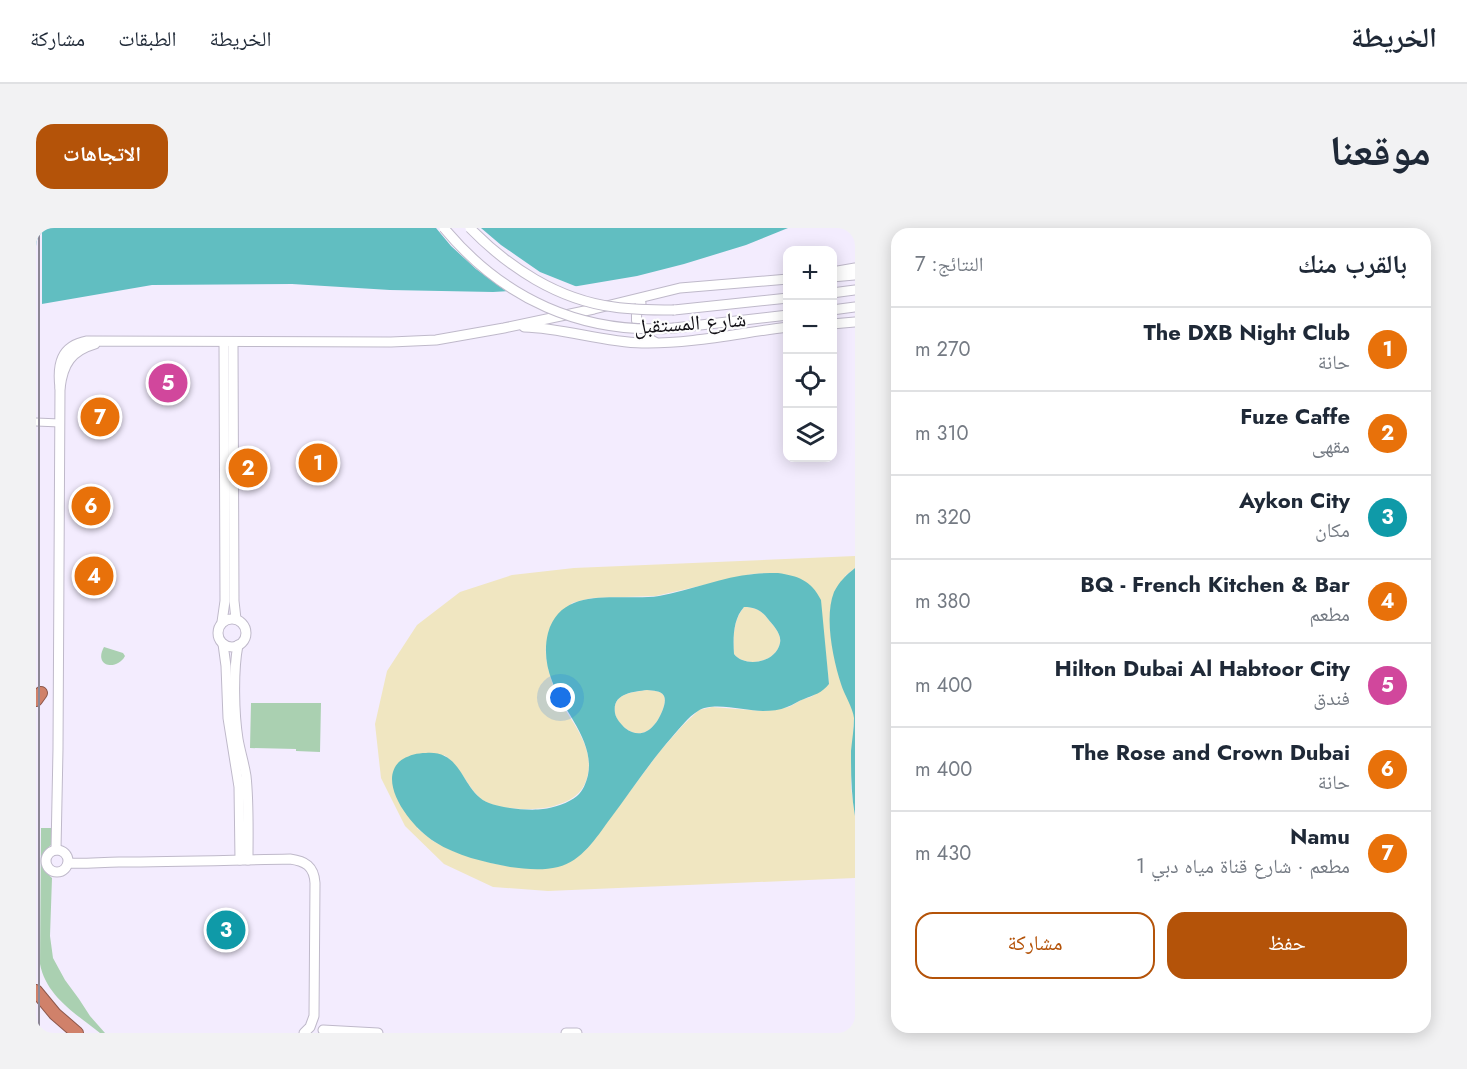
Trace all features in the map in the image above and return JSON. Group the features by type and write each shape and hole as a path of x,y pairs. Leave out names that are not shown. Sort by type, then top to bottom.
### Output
{"highway":[{"path":"36,991 55,1014 77,1033"}],"street":[{"name":"شارع المستقبل","path":"444,228 466,253 513,289 548,308 585,321 642,329 674,328 783,316"},
{"name":"شارع المستقبل","path":"470,228 496,253 526,274 559,291 594,303 633,309 674,310 783,299"},
{"path":"837,271 855,268"},
{"path":"837,277 855,275"},
{"path":"56,850 60,388 64,368 73,355 87,346 105,341 413,342 443,339 691,287 783,279"},
{"path":"837,292 855,290"},
{"path":"647,296 639,305 636,317 639,328 646,337 656,342"},
{"path":"837,309 855,307"},
{"path":"837,324 855,322"},
{"path":"504,328 542,328 642,343 711,338 783,328"},
{"path":"229,342 236,619"},
{"path":"222,622 236,619 243,625 246,633 244,640 230,647 220,641 217,634 222,622 225,601 229,342"},
{"path":"36,422 60,423"},
{"path":"223,644 228,718 239,787 244,860"},
{"path":"238,645 235,713 246,784 244,860"},
{"path":"56,850 66,854 68,863 67,867 56,873 49,870 46,863 47,856 56,850"},
{"path":"68,863 292,859 304,862 310,866 315,883 314,1016 316,1030 378,1033"},
{"path":"566,1033 577,1033"}],"shaded area":[{"path":"36,228 788,228 746,245 684,264 637,276 566,288 493,292 390,290 292,284 152,285 36,305"},
{"path":"855,568 855,816 851,767 854,718 838,674 833,650 830,613 834,592"},
{"path":"778,573 808,583 821,600 829,684 824,690 778,710 712,707 694,713 656,756 594,841 574,860 558,867 534,869 510,867 471,858 443,847 428,837 413,823 401,806 393,788 394,770 403,759 423,753 438,754 448,758 480,798 494,805 537,810 574,799 585,784 589,762 583,738 557,692 548,669 547,639 555,617 566,607 595,598 659,596 730,578","holes":["744,607 760,611 778,633 780,643 773,655 767,659 745,661 734,654 736,623","647,690 663,694 665,699 663,709 657,721 648,730 643,733 632,732 625,728 616,717 615,706 620,697"]},
{"path":"104,647 123,653 125,656 117,664 107,665 101,654"},
{"path":"251,703 321,703 320,752 250,748"},
{"path":"41,828 54,828 54,843 46,850 43,860 45,869 52,878 50,936 53,958 65,980 105,1033 100,1033 63,1003 55,995 43,975 40,964"}],"sand":[{"path":"855,556 855,568 845,576 854,717 851,787 855,816 855,878 548,891 493,887 444,864 405,826 381,778 375,724 387,671 417,625 460,592 512,575 574,568","holes":["778,573 823,630 829,684 811,697 789,707 763,711 712,707 699,710 660,751 587,849 512,867 453,851 433,841 417,828 444,755 456,766 480,798 501,807 547,808 570,799 582,789 589,768 586,748 555,690 546,652 550,637 572,603 592,598 656,596 752,574"]},
{"path":"744,607 760,611 778,633 780,643 773,655 767,659 745,661 734,654 736,623"},
{"path":"647,690 663,694 665,703 663,709 657,721 648,730 643,733 632,732 618,721 615,706 620,697"}],"pier":[{"path":"36,228 42,228 42,307 36,308"},
{"path":"436,228 481,228 540,272 580,288 510,294 476,269 451,246"}],"railway":[{"path":"39,228 39,1033"}],"place":[{"name":"Hilton Dubai Al Habtoor City","path":"168,383"},
{"name":"Namu","path":"100,417"},
{"name":"The DXB Night Club","path":"318,463"},
{"name":"Fuze Caffe","path":"248,468"},
{"name":"The Rose and Crown Dubai","path":"91,506"},
{"name":"BQ - French Kitchen & Bar","path":"94,576"},
{"name":"Aykon City","path":"226,930"}]}
